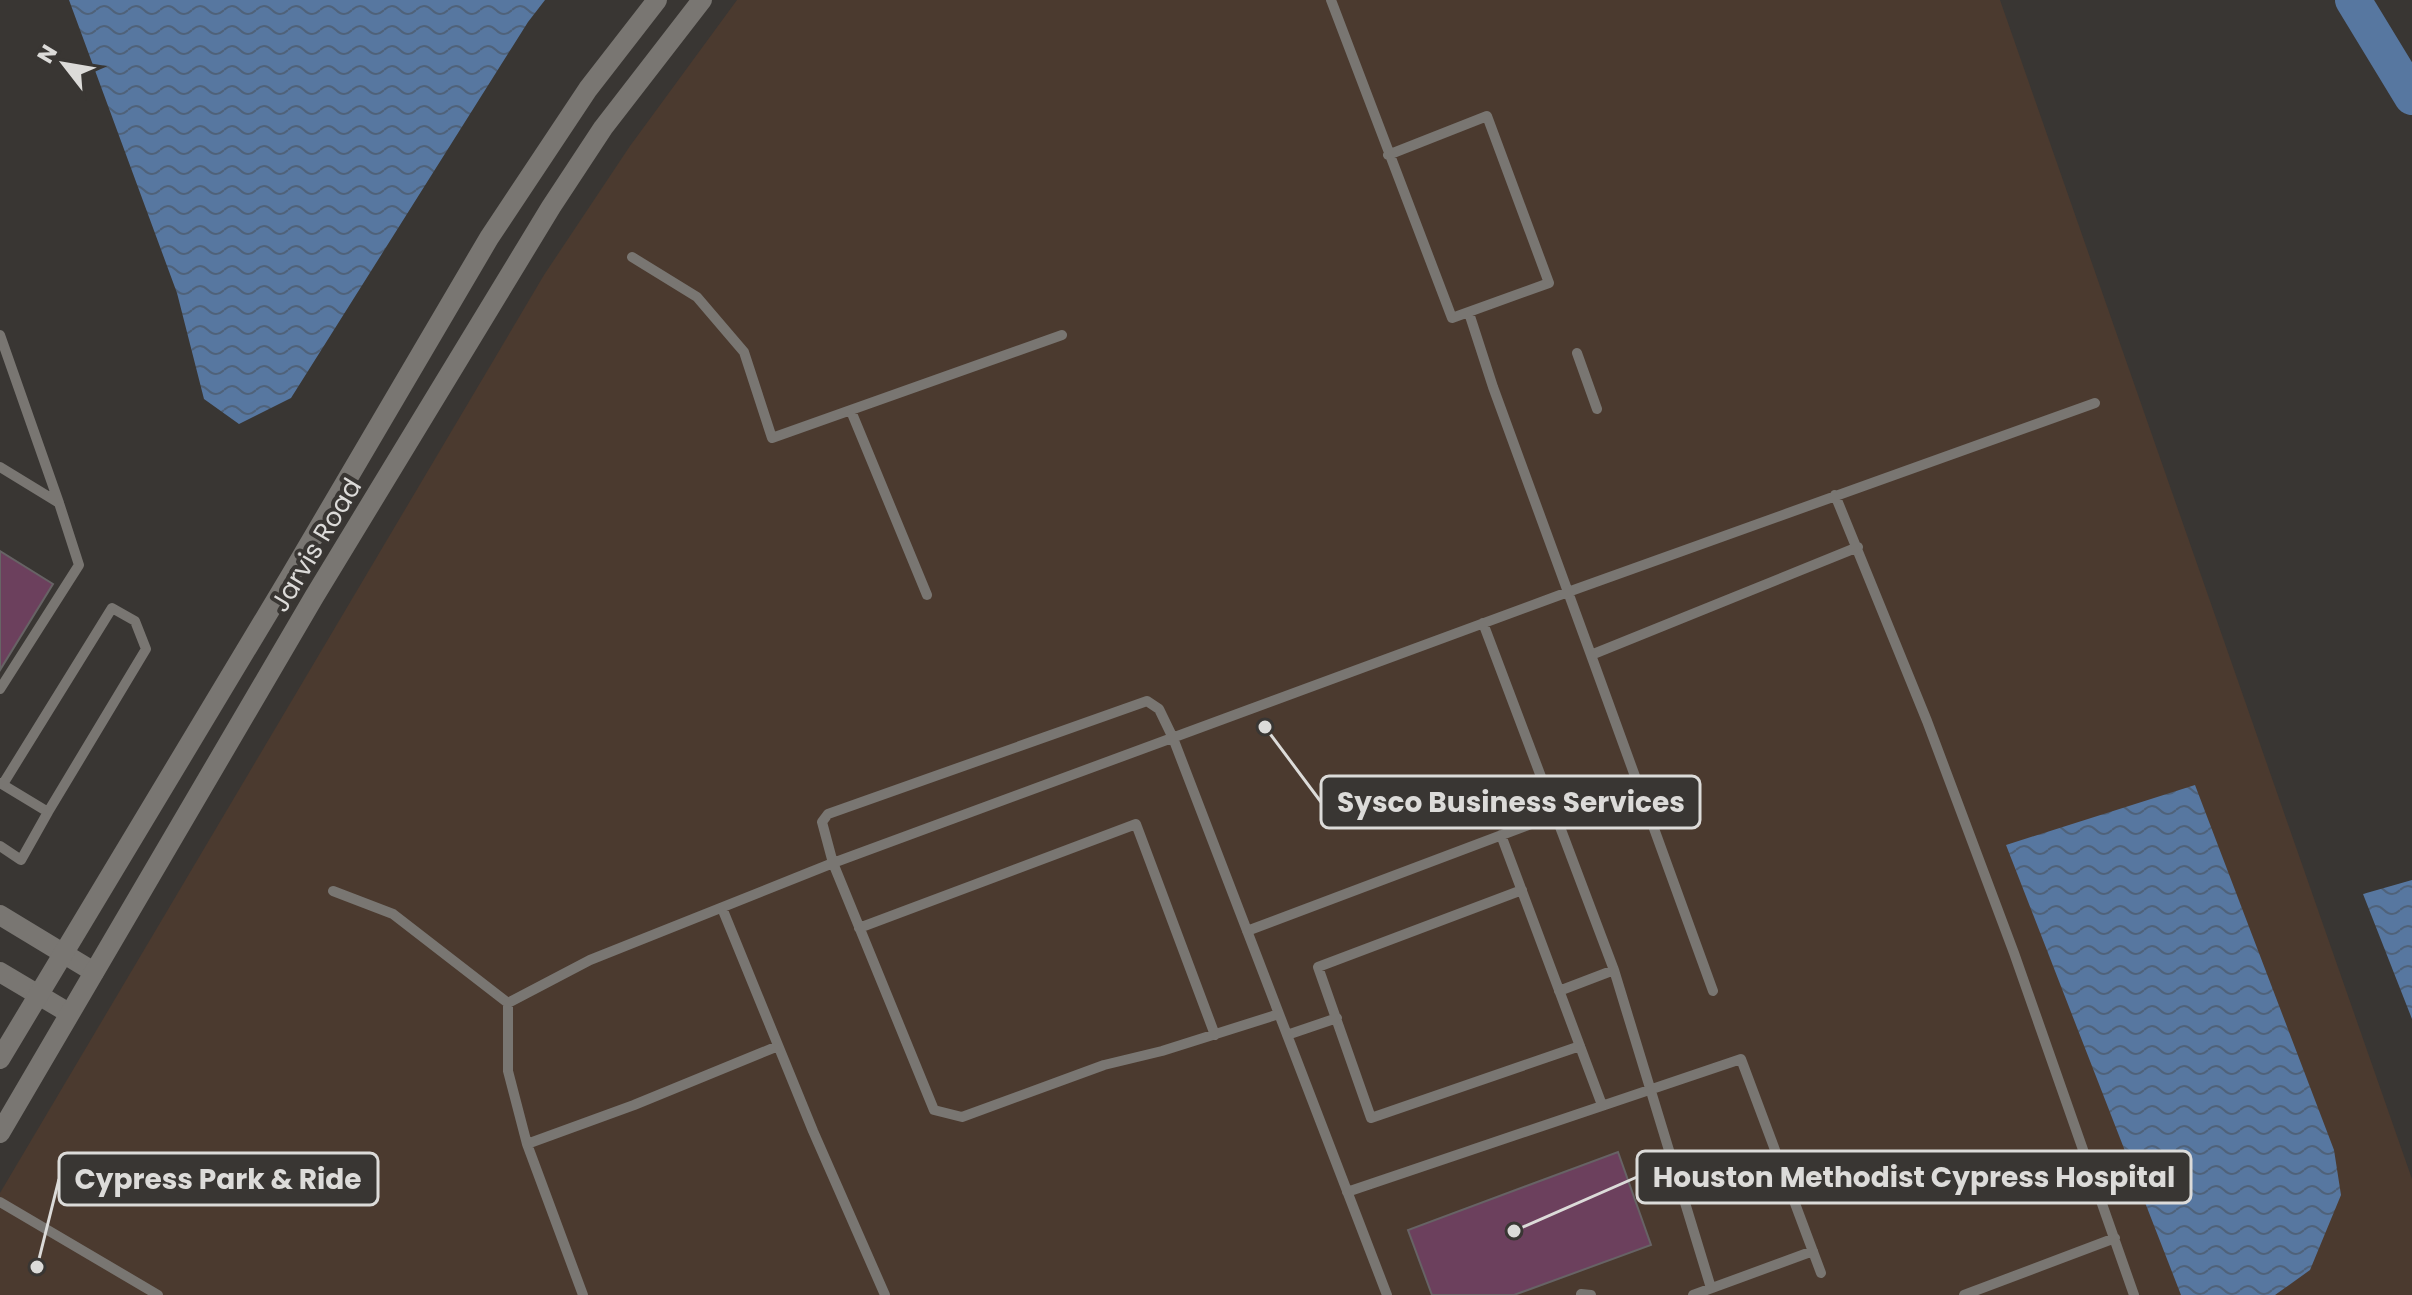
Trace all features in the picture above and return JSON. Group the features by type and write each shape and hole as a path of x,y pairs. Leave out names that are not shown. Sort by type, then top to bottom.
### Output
{"street":[{"name":"Jarvis Road","path":"0,1059 489,238 588,89 657,0"},
{"name":"Jarvis Road","path":"0,1133 319,589 551,207 603,128 702,0"},
{"path":"291,575 319,589"},
{"path":"0,915 94,972"},
{"path":"0,972 69,1013"}],"lane":[{"path":"1331,0 1388,155 1452,318 1549,283 1487,116 1388,155"},
{"path":"632,257 697,297 744,352 772,438 1062,335"},
{"path":"1469,313 1713,991"},
{"path":"0,335 79,565 0,689"},
{"path":"1577,353 1597,409"},
{"path":"508,1003 590,960 833,863 1568,592 2095,403"},
{"path":"851,411 927,595"},
{"path":"0,467 59,503"},
{"path":"1835,495 1858,547 2014,953 2134,1295"},
{"path":"1591,655 1858,547"},
{"path":"0,846 21,860 146,649 135,621 112,608 2,784 48,812"},
{"path":"1483,623 1614,970 1711,1288"},
{"path":"1279,1014 1104,1065 962,1117 934,1110 833,863 822,822 828,814 1147,701 1159,709 1173,738 1387,1295"},
{"path":"1247,931 1555,815 1637,780"},
{"path":"859,928 1136,824 1215,1035"},
{"path":"1501,835 1602,1105"},
{"path":"1522,890 1318,967 1371,1118 1580,1046"},
{"path":"333,891 393,914 508,1003"},
{"path":"722,908 885,1295"},
{"path":"1559,991 1614,970"},
{"path":"508,1003 508,1071 527,1144 583,1295"},
{"path":"1287,1035 1337,1018"},
{"path":"527,1144 634,1105 778,1046"},
{"path":"1347,1192 1741,1059 1821,1273"},
{"path":"0,1202 158,1295"},
{"path":"1964,1295 2115,1238"},
{"path":"1693,1295 1813,1251"},
{"path":"1581,1294 1591,1295"}],"shaded area":[{"path":"737,0 2000,0 2412,1179 2412,1295 0,1295 0,1193 544,275 630,146"}],"water":[{"path":"69,0 545,0 528,22 291,398 239,424 204,399 177,293"},
{"path":"2195,785 2334,1150 2341,1195 2310,1270 2275,1295 2181,1295 2006,845"},
{"path":"2412,880 2412,1019 2363,894"}],"building":[{"path":"0,551 53,584 0,670"},
{"path":"1618,1152 1651,1245 1514,1295 1432,1295 1408,1230"}],"waterway":[{"path":"2353,0 2412,97"}],"place":[{"name":"Sysco Business Services","path":"1265,727"},
{"name":"Houston Methodist Cypress Hospital","path":"1514,1231"},
{"name":"Cypress Park & Ride","path":"37,1267"}]}
